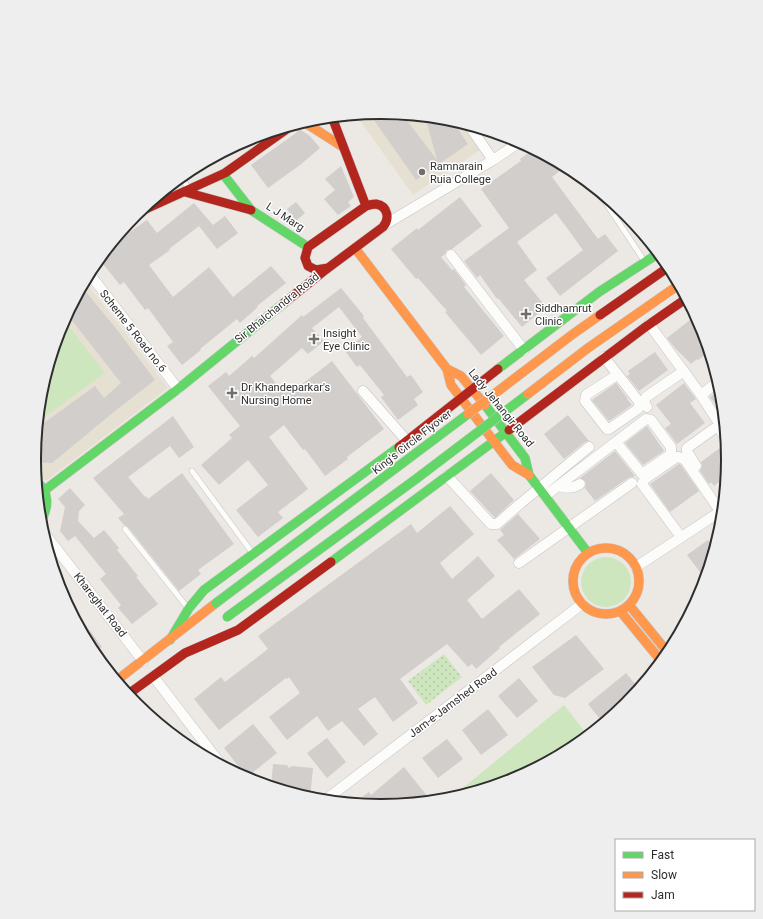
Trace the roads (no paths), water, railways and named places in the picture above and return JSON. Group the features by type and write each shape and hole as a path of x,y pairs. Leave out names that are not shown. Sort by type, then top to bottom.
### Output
{"main road":[{"path":"334,123 366,206"},
{"path":"311,127 343,147"},
{"path":"155,205 223,174 278,135"},
{"name":"L J Marg","path":"223,174 251,210 308,247 304,255 306,263 311,269 320,271 328,268"},
{"path":"187,191 251,210"},
{"path":"308,247 366,206 373,204 380,205 386,210 388,217 386,224"},
{"name":"Sir Bhalchandra Road","path":"45,490 178,389 328,268 386,224"},
{"name":"Lady Jehangir Road","path":"355,248 447,369 461,376 525,458 529,475 570,527 588,553"},
{"path":"170,640 189,608 204,590 407,441 472,389 599,292 655,256"},
{"name":"King's Circle Flyover","path":"120,678 216,603 404,463 573,334 665,270"},
{"path":"224,620 416,479 588,348 675,287"},
{"path":"185,653 238,630 447,476 604,357 683,301"},
{"path":"447,369 451,385 512,465 529,475"},
{"path":"42,486 48,499 46,514"},
{"path":"610,548 622,552 631,558 639,577 638,591 630,606 621,612 605,614 597,613 582,604 578,599 573,588 572,580 575,568 588,553 593,550 610,548"},
{"path":"630,606 665,649"},
{"path":"621,612 659,658"},
{"path":"132,691 185,653 209,633"}],"street":[{"path":"474,132 493,160"},
{"name":"Sir Bhalchandra Road","path":"386,224 514,146"},
{"path":"450,256 524,350"},
{"name":"Scheme 5 Road no.6","path":"93,278 178,389"},
{"path":"649,324 718,420"},
{"path":"604,357 640,403 638,409 610,429 607,429 585,401 585,398 617,375"},
{"path":"647,407 644,403 646,397 684,371"},
{"path":"701,395 713,385"},
{"path":"364,391 407,441"},
{"path":"546,496 558,486 646,419 649,419 671,447 672,452 670,455 642,474 616,442"},
{"path":"719,506 686,450 715,428 719,428 720,430"},
{"path":"447,476 491,524 494,525 589,447"},
{"path":"681,537 642,484 645,479 679,457 685,460 719,507"},
{"path":"519,563 632,483"},
{"path":"558,486 574,488 580,484"},
{"path":"636,567 717,512"},
{"name":"Khareghat Road","path":"52,543 143,661"},
{"name":"Jam-e-Jamshed Road","path":"331,796 582,604"},
{"path":"153,676 214,756"}],"lane":[{"path":"183,182 187,191"},
{"path":"606,203 645,263"},
{"path":"192,471 253,554"},
{"path":"125,529 189,608"}],"place":[{"name":"Ramnarain Ruia College","path":"422,172"},
{"name":"Siddhamrut Clinic","path":"526,314"},
{"name":"Insight Eye Clinic","path":"314,339"},
{"name":"Dr Khandeparkar's Nursing Home","path":"232,393"}]}
